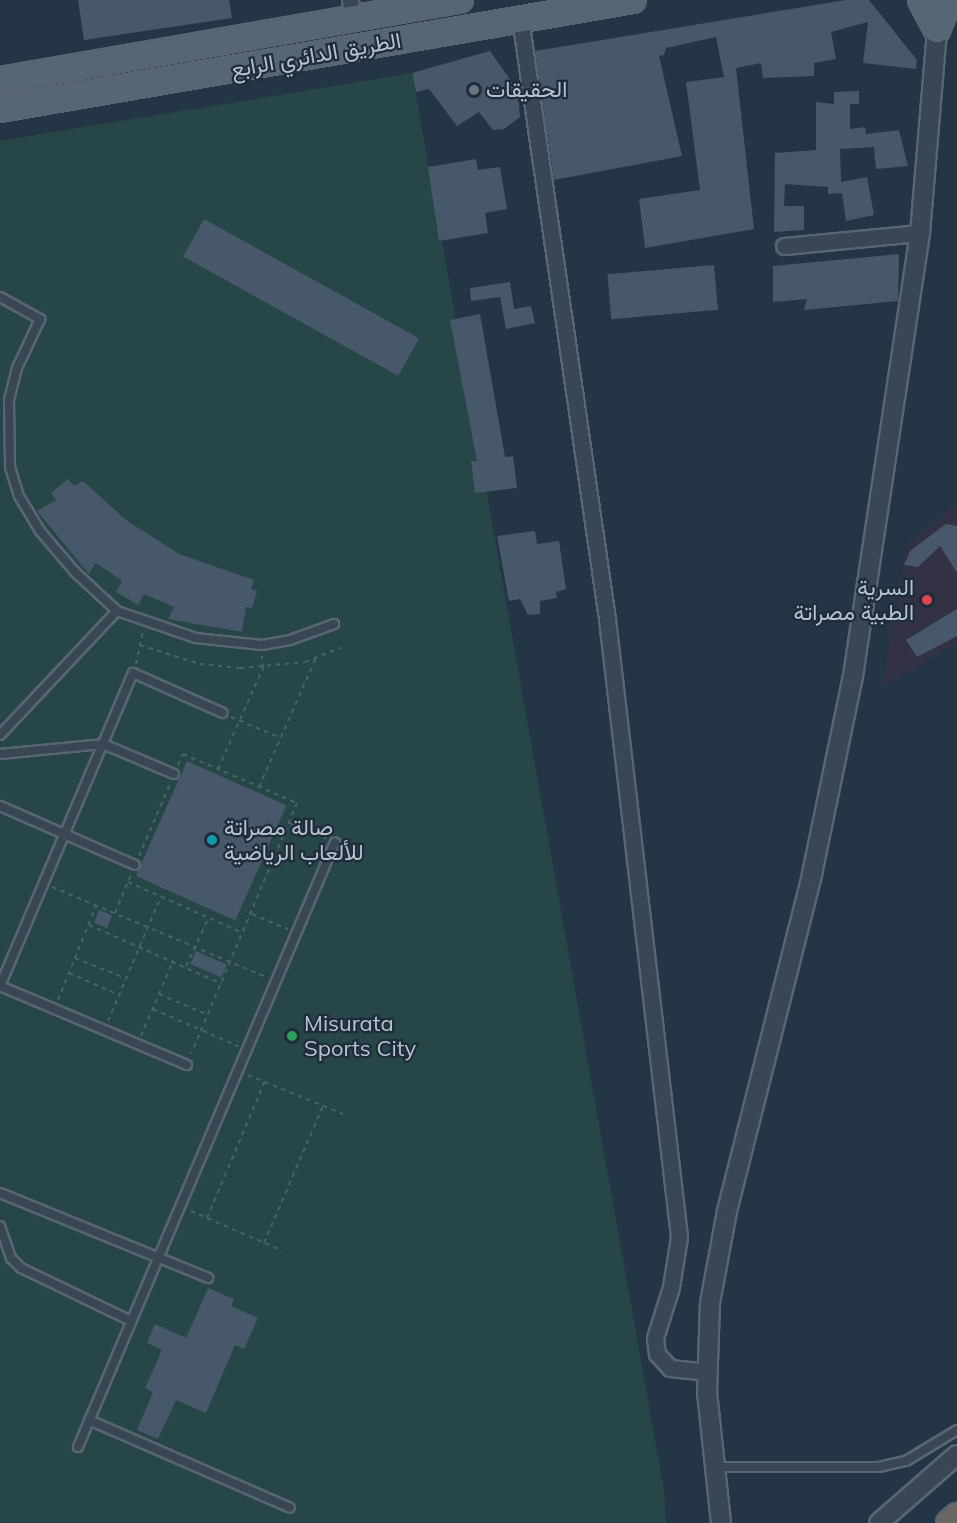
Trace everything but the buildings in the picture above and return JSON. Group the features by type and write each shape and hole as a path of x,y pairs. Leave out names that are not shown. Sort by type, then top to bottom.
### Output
{"highway":[{"path":"949,1523 957,1516"}],"main road":[{"name":"الطريق الدائري الرابع","path":"0,109 543,9 633,0"},
{"path":"921,0 937,30"},
{"path":"937,30 951,0"},
{"name":"الطريق الدائري الرابع","path":"0,80 352,10 451,1"}],"street":[{"path":"721,1523 713,1467 706,1372 710,1303 727,1211 812,874 853,676 920,233 939,0"},
{"path":"543,9 607,619 679,1237 671,1287 655,1338 657,1354 670,1368 706,1372"},
{"path":"784,246 920,233"},
{"path":"879,1523 957,1455"},
{"path":"871,1523 904,1502"}],"lane":[{"path":"0,297 40,319 17,368 9,400 7,433 19,496 58,555 117,611 145,623 196,638 262,645 290,640 334,624"},
{"path":"0,735 117,611"},
{"path":"187,1065 0,986 133,673 223,713"},
{"path":"0,754 103,744 174,774"},
{"path":"0,806 135,865"},
{"path":"78,1447 335,842"},
{"path":"0,1193 208,1278"},
{"path":"0,1226 11,1258 21,1268 131,1322"},
{"path":"89,1420 290,1508"},
{"path":"713,1467 879,1467 906,1461 957,1430"}],"path":[{"path":"133,673 145,623"},
{"path":"140,645 220,668 263,668 316,658 340,648"},
{"path":"218,769 263,668 262,645"},
{"path":"259,787 316,658"},
{"path":"223,713 281,738"},
{"path":"115,914 183,754 297,803 187,1065"},
{"path":"289,822 335,842"},
{"path":"128,882 243,933"},
{"path":"44,884 275,981"},
{"path":"104,1030 160,896"},
{"path":"55,1009 96,906"},
{"path":"251,914 296,933"},
{"path":"185,967 209,917"},
{"path":"89,925 222,984"},
{"path":"75,958 126,979"},
{"path":"138,1044 173,961"},
{"path":"69,973 119,995"},
{"path":"159,994 208,1015"},
{"path":"153,1009 246,1049"},
{"path":"238,1070 343,1114"},
{"path":"207,1218 265,1082"},
{"path":"264,1243 322,1106"},
{"path":"180,1207 283,1251"}],"shaded area":[{"name":"السرية الطبية مصراتة","path":"957,504 957,643 882,686 907,544"}],"green space":[{"name":"Misurata Sports City","path":"412,73 664,1490 666,1523 0,1523 0,141"}],"place":[{"name":"الحقيقات","path":"474,90"},
{"name":"السرية الطبية مصراتة","path":"927,600"},
{"name":"صالة مصراتة للألعاب الرياضية","path":"212,840"},
{"name":"Misurata Sports City","path":"292,1036"}]}
